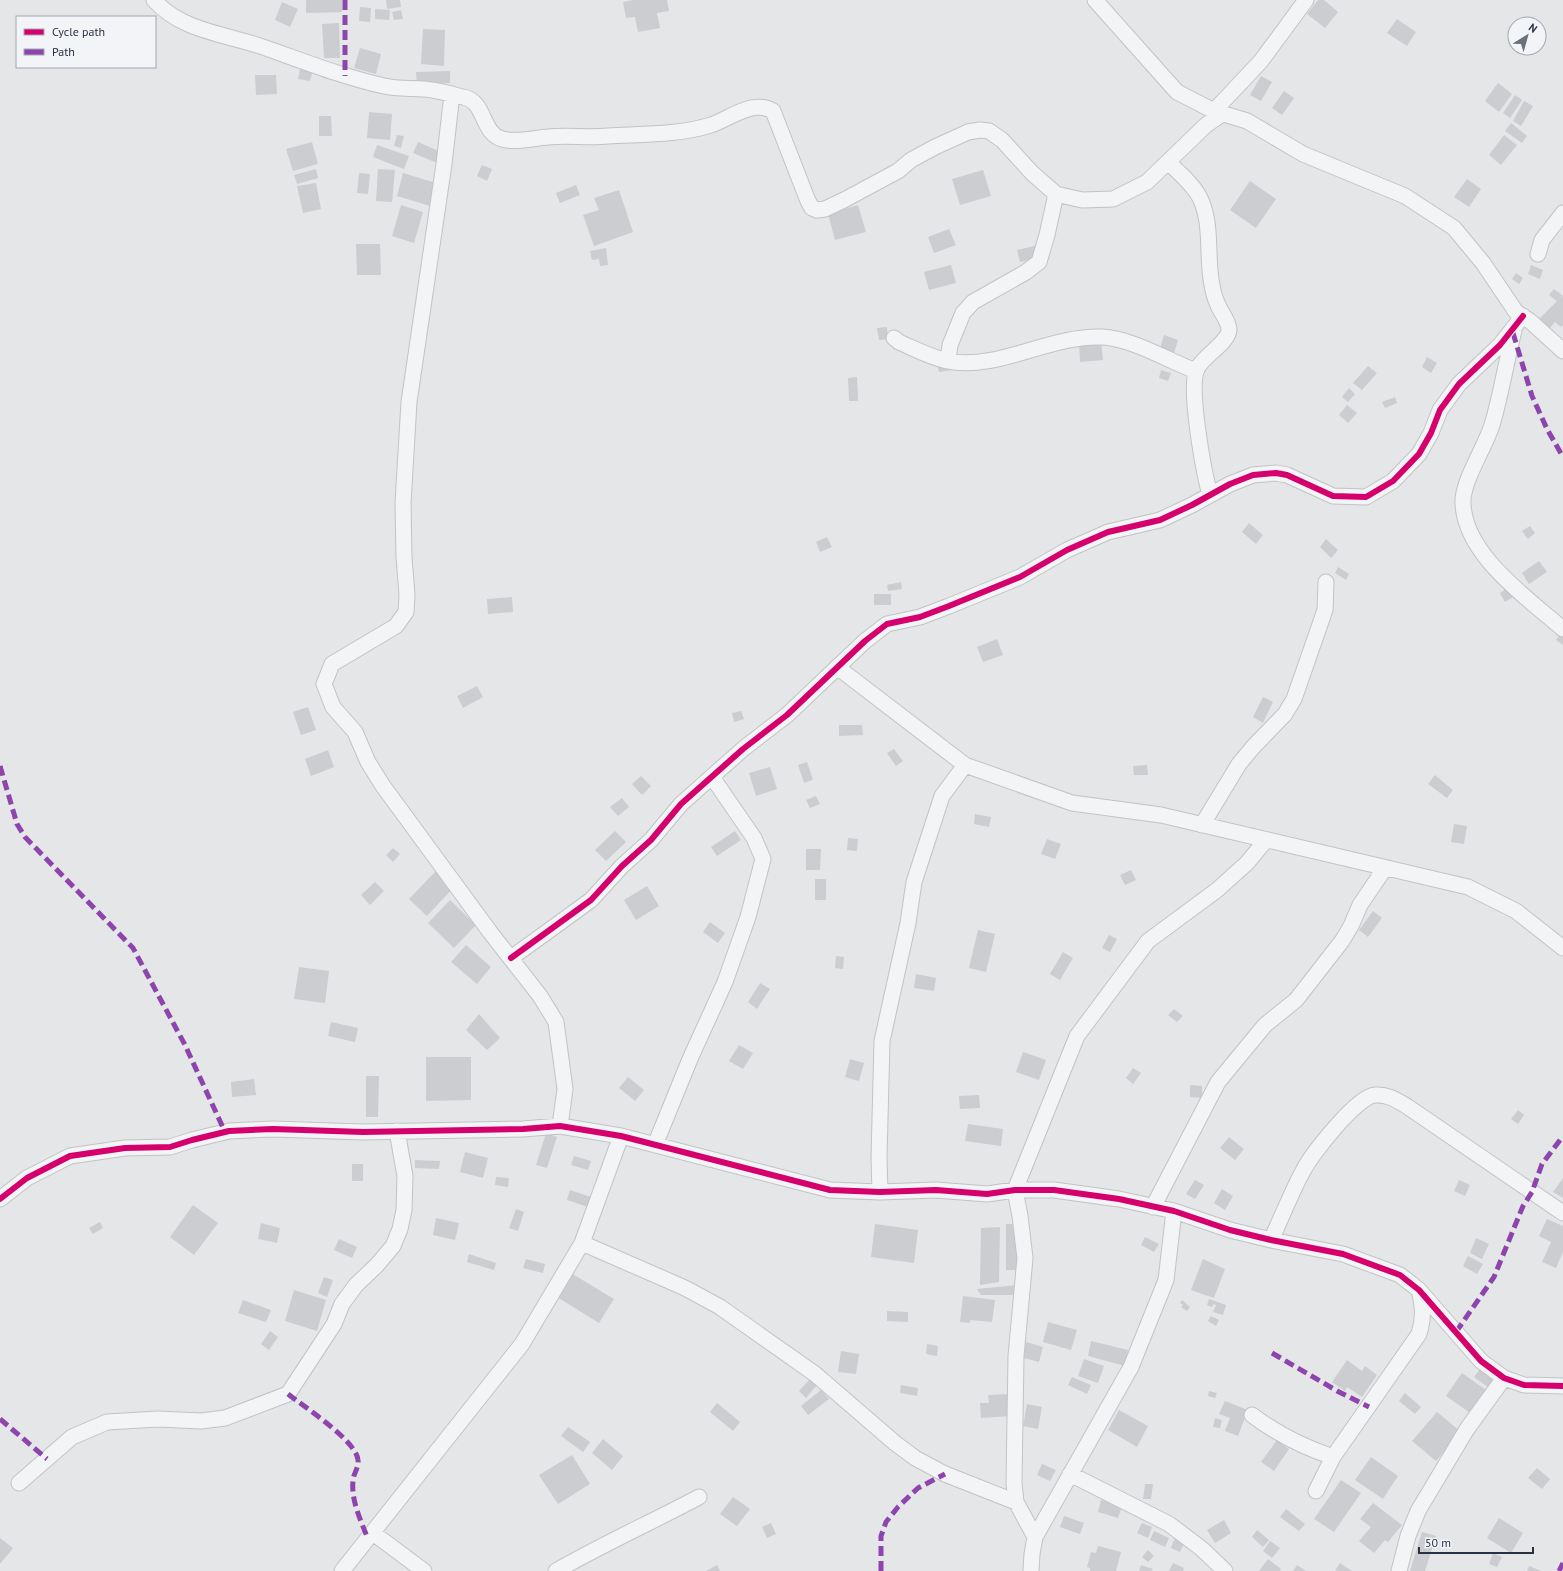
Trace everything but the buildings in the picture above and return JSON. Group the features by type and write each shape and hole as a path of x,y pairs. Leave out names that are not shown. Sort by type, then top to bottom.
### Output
{"street":[{"path":"154,0 178,20 203,30 260,46 345,76 386,87 425,89 470,98 480,109 493,134 500,139 510,140 550,137 587,138 677,131 711,125 758,106 767,107 773,111 808,201 812,208 817,210 825,209 858,193 898,171 911,160 935,147 968,132 980,130 989,131 1002,140 1032,173 1056,194 1082,200 1113,199 1147,182 1206,125 1261,61 1306,0"},
{"path":"1095,0 1177,92 1218,112 1247,122 1303,154 1405,196 1454,228 1483,263 1516,312 1519,321 1492,426 1466,486 1464,498 1468,529 1483,555 1523,594 1563,629"},
{"path":"452,94 444,164 409,402 403,503 404,557 407,595 406,612 396,626 332,664 324,684 333,707 355,732 368,762 384,786 490,932 540,996 556,1022 565,1089 560,1126"},
{"path":"1168,162 1200,198 1208,230 1208,255 1212,285 1218,306 1229,329 1227,336 1201,362 1196,371 1194,384 1200,445 1205,478 1210,495"},
{"path":"948,361 950,345 963,313 972,302 1026,272 1039,262 1046,242 1056,194"},
{"path":"1538,254 1542,240 1563,213"},
{"path":"511,958 591,900 622,866 651,840 681,804 743,749 788,715 865,641 887,624 920,617 949,606 1020,576 1067,550 1108,532 1160,520 1230,484 1253,475 1276,473 1300,479 1333,496 1366,497 1393,481 1419,454 1431,433 1440,410 1455,389 1500,345 1519,321"},
{"path":"1519,321 1563,350"},
{"path":"894,338 899,342 948,361 985,362 1079,338 1103,337 1128,342 1196,371"},
{"path":"1202,825 1238,764 1285,714 1294,699 1325,610 1326,582"},
{"path":"837,668 965,765 1072,803 1161,815 1468,887 1516,911 1563,948"},
{"path":"880,1192 879,1158 882,1041 908,923 914,882 942,796 965,765"},
{"path":"655,1145 690,1060 726,982 748,917 763,859 754,838 712,777"},
{"path":"1035,1537 1016,1502 1014,1482 1016,1356 1025,1258 1015,1190 1077,1036 1148,942 1218,890 1247,863 1266,840"},
{"path":"1153,1207 1218,1082 1265,1025 1296,1000 1342,941 1351,926 1360,904 1385,868"},
{"path":"1271,1240 1304,1169 1342,1119 1360,1102 1374,1095 1390,1097 1408,1107 1563,1213"},
{"path":"0,1199 27,1178 70,1156 125,1148 170,1147 229,1131 273,1129 397,1132 523,1129 560,1126 621,1136 830,1190 880,1192 936,1190 987,1194 1015,1190 1054,1190 1119,1199 1174,1211 1230,1230 1271,1240 1343,1254 1363,1260 1400,1275 1419,1290 1481,1362 1504,1378 1524,1385 1563,1386"},
{"path":"20,1483 72,1437 107,1422 158,1419 201,1421 225,1418 288,1394 334,1324 342,1304 356,1285 377,1265 393,1246 400,1230 404,1210 405,1176 397,1132"},
{"path":"342,1571 522,1344 582,1243 621,1136"},
{"path":"1031,1571 1035,1537 1131,1367 1166,1280 1174,1211"},
{"path":"582,1243 686,1288 720,1307 816,1374 895,1443 915,1458 946,1474 1016,1502"},
{"path":"1316,1491 1333,1457 1419,1334 1423,1319 1423,1305 1419,1290"},
{"path":"1399,1571 1408,1536 1418,1511 1467,1429 1504,1378"},
{"path":"1252,1415 1280,1435 1312,1450 1333,1457"},
{"path":"1070,1474 1169,1524 1202,1549 1225,1571"},
{"path":"556,1571 607,1542 646,1525 699,1497"},
{"path":"373,1532 424,1571"}],"marked path":[{"path":"345,0 345,76"},
{"path":"1513,333 1532,396 1547,429 1563,457"},
{"path":"0,766 17,824 25,837 133,948 185,1045 225,1132"},
{"path":"1456,1332 1494,1277 1523,1206 1532,1192 1542,1164 1563,1136"},
{"path":"1272,1353 1339,1392 1369,1407"},
{"path":"288,1394 328,1424 348,1443 355,1452 358,1463 353,1478 354,1496 357,1511 368,1539"},
{"path":"0,1419 47,1459"},
{"path":"881,1571 881,1536 886,1522 898,1507 918,1488 945,1474"},
{"path":"1559,1571 1563,1563"}],"cycle path":[{"path":"511,958 591,900 622,866 651,840 681,804 743,749 787,715 865,641 887,624 920,617 949,606 1020,577 1067,550 1108,532 1160,520 1192,505 1230,484 1253,475 1276,473 1287,475 1333,496 1366,497 1393,481 1419,454 1431,433 1440,410 1459,384 1500,345 1523,316"},
{"path":"0,1199 27,1178 70,1156 125,1148 170,1147 229,1131 273,1129 363,1132 523,1129 560,1126 621,1136 830,1190 880,1192 936,1190 987,1194 1015,1190 1054,1190 1119,1199 1174,1211 1230,1230 1271,1240 1343,1254 1400,1275 1419,1290 1481,1361 1504,1378 1524,1385 1563,1386"}]}
